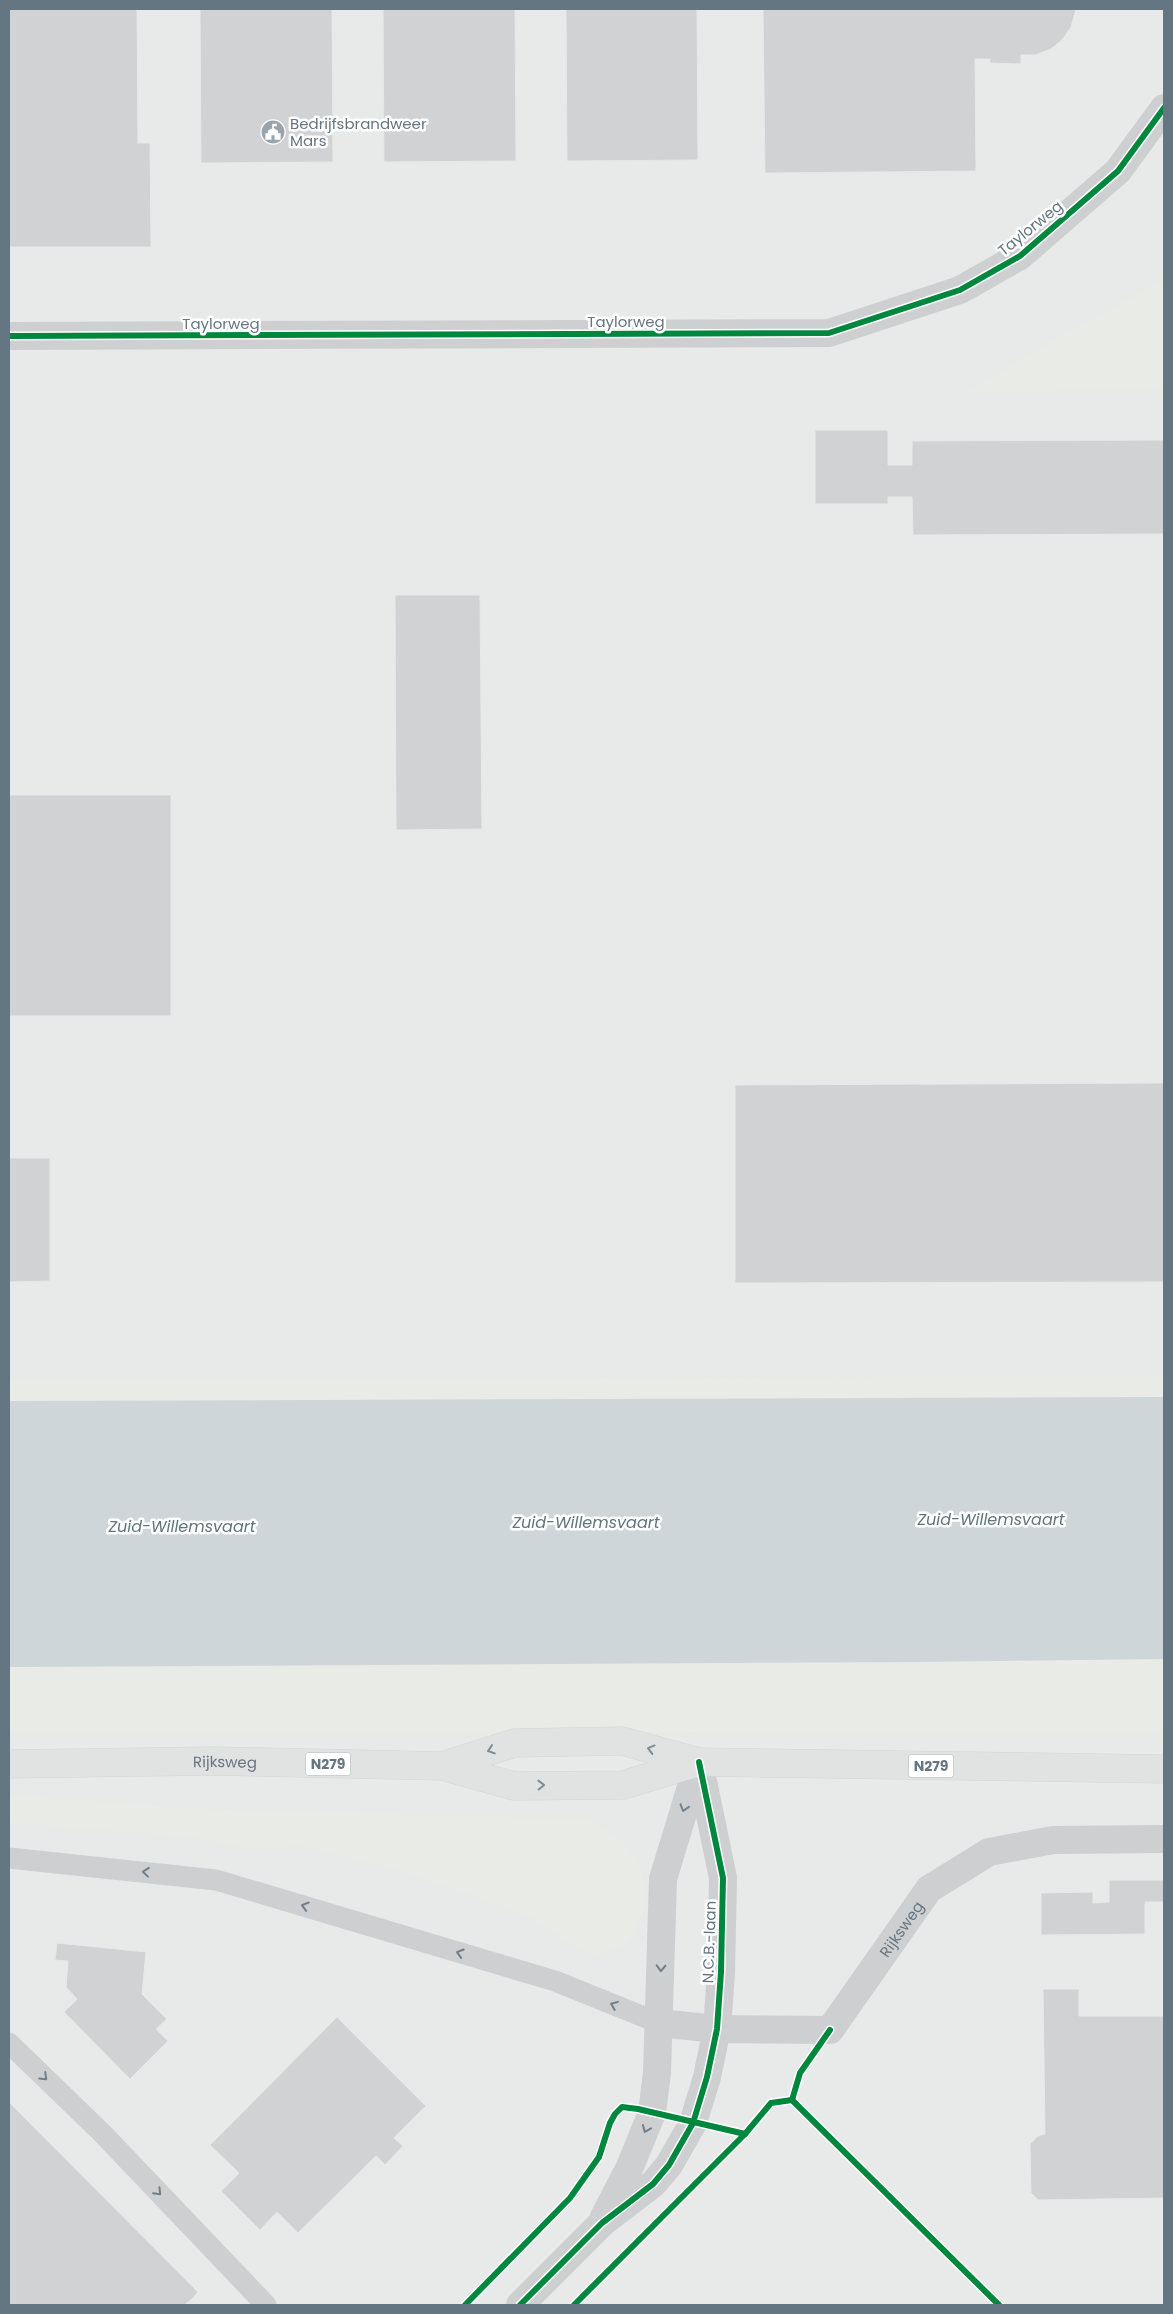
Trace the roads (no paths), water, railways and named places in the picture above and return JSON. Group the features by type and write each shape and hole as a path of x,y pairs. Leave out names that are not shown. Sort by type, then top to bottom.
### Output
{"main road":[{"name":"Rijksweg","path":"442,1766 514,1742 622,1741 698,1762 1164,1769"},
{"name":"Rijksweg","path":"9,1764 214,1761 442,1766 514,1786 623,1785 698,1762"}],"street":[{"name":"Taylorweg","path":"9,336 829,332 960,290 1020,256 1118,171 1164,108"},
{"name":"N.C.B.-laan","path":"602,2223 629,2169 652,2112 657,2073 663,1879 698,1762"},
{"name":"N.C.B.-laan","path":"520,2305 602,2223 653,2184 669,2165 684,2142 693,2123 707,2077 717,2029 721,1972 723,1878 698,1762"},
{"name":"Rijksweg","path":"659,2023 717,2029 830,2030 929,1889 989,1852 1053,1840 1164,1839"}],"lane":[{"path":"9,1858 216,1880 555,1982 659,2023"},
{"path":"9,2043 102,2133 266,2305"}],"water":[{"name":"Zuid-Willemsvaart","path":"1164,1397 1164,1659 9,1667 9,1401"}],"place":[{"name":"Bedrijfsbrandweer Mars","path":"273,132"}]}
